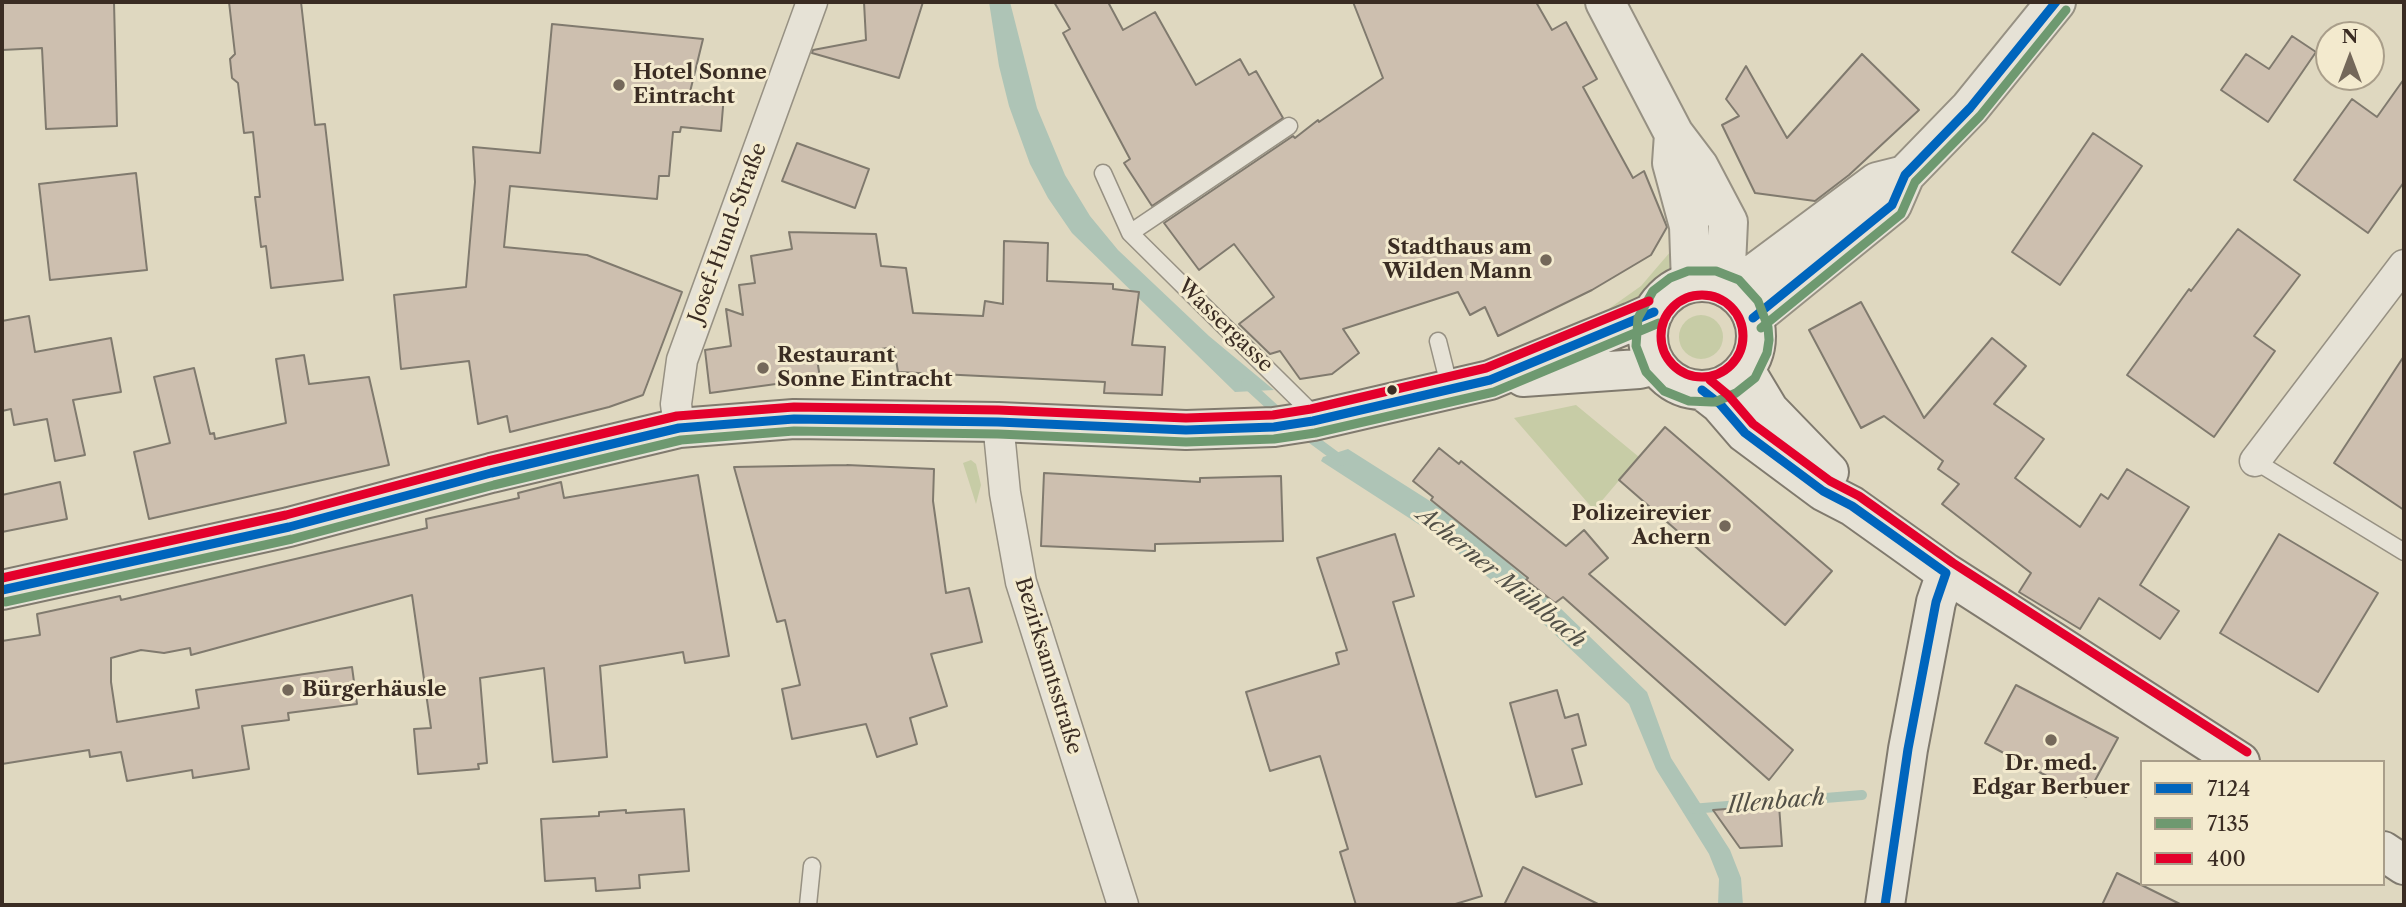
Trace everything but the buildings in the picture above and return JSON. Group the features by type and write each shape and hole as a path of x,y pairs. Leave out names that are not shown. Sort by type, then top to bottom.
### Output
{"main road":[{"path":"1605,2 1674,134 1699,167 1728,222 1740,230 1771,242 1797,243"},
{"path":"1490,380 1632,323 1654,312 1670,293 1725,294 1892,205 1905,175 1970,108 2056,2"},
{"path":"1654,312 1648,344 1656,365 1671,381 1681,386 1702,390 1722,387 1745,370 1755,350 1756,328 1725,294 1689,226 1672,163 1674,134"},
{"path":"1725,294 1877,182 1905,175"},
{"path":"1725,294 1728,222"},
{"path":"2,590 289,527 491,473 679,428 794,419 998,422 1186,430 1274,426 1316,421 1490,380 1639,369 1656,365"},
{"path":"1745,370 1769,410 1835,479 1852,506"},
{"path":"1702,390 1720,404 1745,433 1823,492 1852,506 1946,573 2237,760"},
{"path":"1885,905 1908,749 1937,602 1946,573"},
{"path":"2385,853 2404,865"}],"street":[{"name":"Josef-Hund-Straße","path":"679,428 676,404 682,360 812,2"},
{"path":"2255,461 2404,265"},
{"name":"Bezirksamtsstraße","path":"998,422 1005,493 1021,582 1123,905"}],"lane":[{"path":"1130,233 1289,126"},
{"name":"Wassergasse","path":"1103,173 1130,233 1316,421"},
{"path":"1438,341 1450,389"},
{"path":"2255,461 2404,552"},
{"path":"808,905 812,866"}],"green space":[{"path":"1677,244 1672,268 1643,298 1600,315 1641,286"},
{"path":"1701,315 1716,322 1723,337 1716,352 1701,359 1686,352 1679,337 1686,322"},
{"path":"1576,405 1639,457 1594,510 1514,418"},
{"path":"971,460 976,464 981,485 976,504 963,463"}],"water":[{"path":"989,2 1010,2 1037,108 1065,175 1090,216 1118,250 1209,336 1274,390 1235,392 1072,233 1048,198 1030,164 1009,106 999,66"},
{"path":"1348,449 1441,508 1488,546 1555,603 1647,692 1671,758 1730,850 1741,878 1743,905 1718,905 1719,879 1709,854 1656,769 1629,704 1532,613 1440,538 1321,461 1323,457"}],"waterway":[{"name":"Acherner Mühlbach","path":"1246,383 1283,417"},
{"name":"Acherner Mühlbach","path":"1304,433 1342,461"},
{"name":"Illenbach","path":"1691,809 1862,795"}],"transit line":[{"name":"7124","path":"1753,318 1892,205 1905,175 1970,108 2056,2"},
{"name":"7135","path":"1761,328 1901,214 1915,182 1980,116 2066,10"},
{"name":"7135","path":"1712,402 1689,401 1664,391 1646,372 1636,346 1638,318 1653,291 1670,278 1688,271 1716,271 1739,280 1758,301 1768,327 1767,353 1755,378 1736,393 1715,402"},
{"name":"400","path":"1694,295 1710,295 1725,302 1736,313 1743,328 1743,336 1740,352 1731,365 1710,377 1694,377 1679,370 1668,359 1661,344 1661,328 1668,313 1679,302 1694,295"},
{"name":"400","path":"2,578 286,515 488,461 677,416 794,407 998,410 1186,418 1273,415 1311,409 1486,368 1649,301"},
{"name":"7124","path":"2,590 289,527 491,473 679,428 794,419 998,422 1186,430 1274,427 1313,421 1490,380 1654,312"},
{"name":"7135","path":"5,602 292,539 494,485 681,440 794,431 998,434 1186,442 1274,439 1315,433 1494,392 1659,323"},
{"name":"400","path":"1710,380 1728,395 1753,424 1830,481 1859,496 1953,563 2247,752"},
{"name":"7124","path":"1702,390 1720,404 1745,433 1823,491 1852,506 1946,573"},
{"name":"7124","path":"1885,905 1908,749 1936,602 1946,573"}],"place":[{"name":"Hotel Sonne Eintracht","path":"619,85"},
{"name":"Stadthaus am Wilden Mann","path":"1546,260"},
{"name":"Restaurant Sonne Eintracht","path":"763,368"},
{"name":"Polizeirevier Achern","path":"1725,526"},
{"name":"Bürgerhäusle","path":"288,690"},
{"name":"Dr. med. Edgar Berbuer","path":"2051,740"}]}
